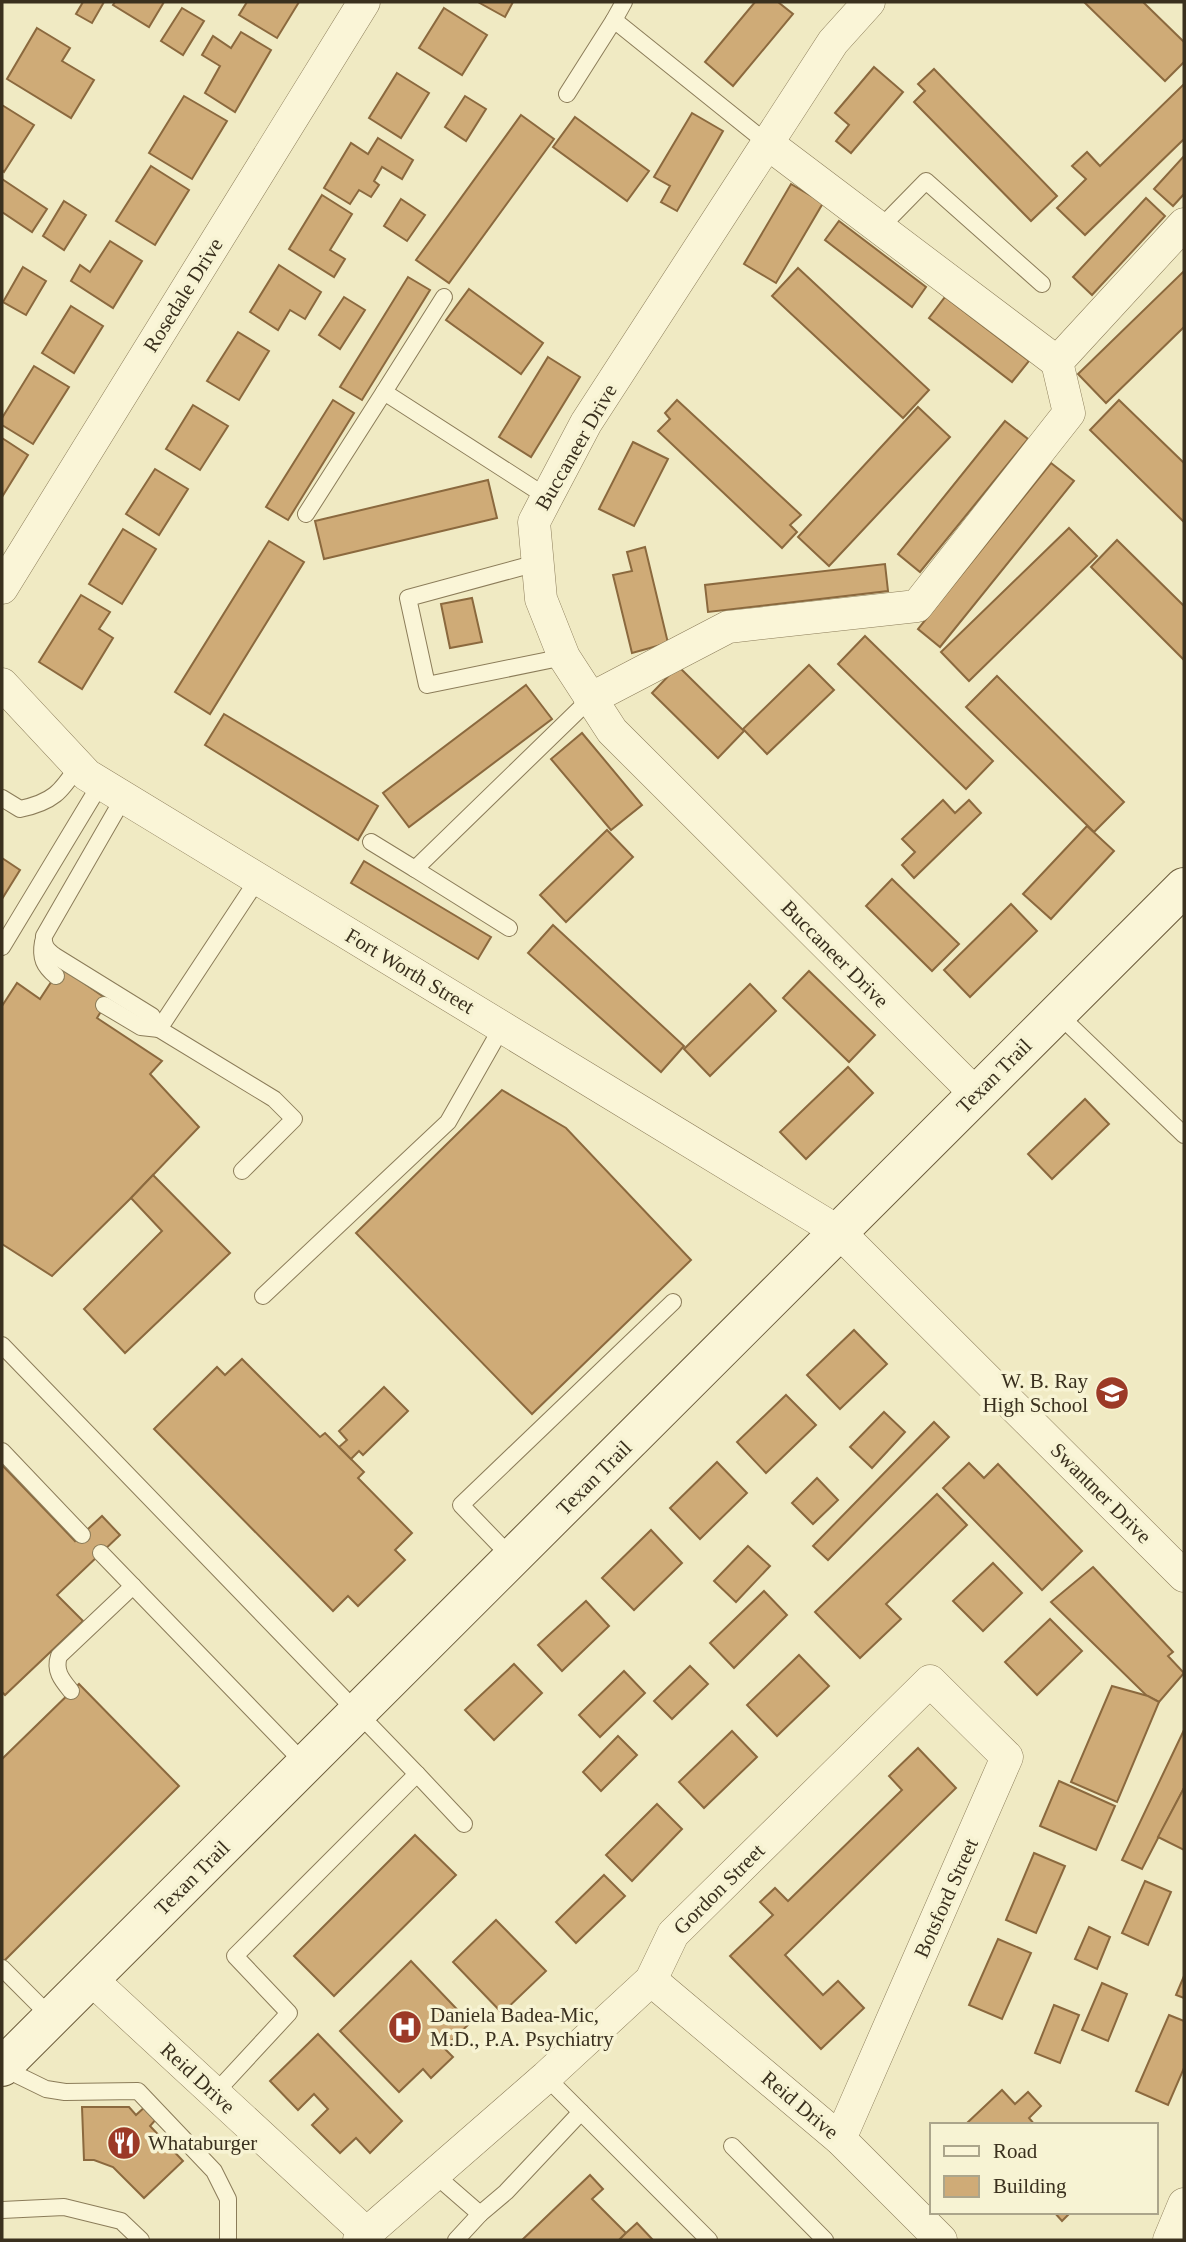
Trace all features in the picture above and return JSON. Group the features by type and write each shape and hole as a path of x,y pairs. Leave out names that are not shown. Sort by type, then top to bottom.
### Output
{"street":[{"name":"Rosedale Drive","path":"2,588 364,2"},
{"name":"Buccaneer Drive","path":"869,2 833,42 586,423 534,522 537,564 541,599 564,657 612,731 975,1093"},
{"path":"590,699 728,627 917,607 1069,413 1057,362 767,143"},
{"path":"1057,362 1184,224"},
{"name":"Fort Worth Street","path":"2,684 101,782 839,1232"},
{"name":"Texan Trail","path":"2,2067 360,1713 975,1093 1184,887"},
{"name":"Swantner Drive","path":"839,1232 1184,1576"},
{"name":"Gordon Street","path":"366,2238 651,1980 673,1934 930,1681"},
{"name":"Botsford Street","path":"840,2139 1007,1757 930,1681"},
{"name":"Reid Drive","path":"91,1979 366,2238"},
{"name":"Reid Drive","path":"651,1980 840,2139 941,2240"},
{"path":"1168,2240 1184,2204"}],"lane":[{"path":"566,94 624,2"},
{"path":"614,20 767,143"},
{"path":"880,228 926,181 1042,284"},
{"path":"306,514 444,297"},
{"path":"384,392 547,497"},
{"path":"537,564 408,598 427,685 564,657"},
{"path":"415,869 590,699"},
{"path":"2,798 20,809 47,801 62,791 101,782"},
{"path":"56,976 42,959 44,936 101,782"},
{"path":"2,947 101,782"},
{"path":"371,842 509,928"},
{"path":"159,1029 258,879"},
{"path":"43,942 47,950 55,956 152,1016 159,1029"},
{"path":"104,1005 141,1027 159,1029 274,1099 294,1119 242,1171"},
{"path":"1057,1013 1184,1135"},
{"path":"263,1296 447,1122 502,1027"},
{"path":"513,1559 461,1505 673,1302"},
{"path":"2,1345 360,1713 464,1824"},
{"path":"2,1451 82,1535"},
{"path":"101,1553 306,1765"},
{"path":"71,1691 57,1669 60,1656 133,1586"},
{"path":"215,2094 289,2013 235,1956 417,1774"},
{"path":"2,1968 52,2018"},
{"path":"2,2067 47,2089 65,2092 138,2091 214,2171 228,2199 228,2240"},
{"path":"546,2077 709,2240"},
{"path":"456,2240 480,2214 506,2192 581,2112"},
{"path":"732,2146 825,2240"},
{"path":"434,2174 480,2214"},
{"path":"2,2210 64,2207 121,2221 141,2240"}],"building":[{"path":"83,2 104,2 92,23 76,14"},
{"path":"115,2 164,2 149,27 113,5"},
{"path":"247,2 299,2 277,38 239,15"},
{"path":"478,2 513,2 505,17"},
{"path":"755,2 778,2 793,14 733,86 705,62"},
{"path":"1084,2 1143,2 1184,42 1184,62 1165,81"},
{"path":"182,8 204,21 183,55 161,41"},
{"path":"444,8 487,35 462,75 419,48"},
{"path":"37,28 70,48 62,61 94,80 71,118 7,79"},
{"path":"241,32 271,50 235,112 205,93 220,66 202,55 213,36 231,48"},
{"path":"874,67 903,92 851,153 836,141 849,125 835,113"},
{"path":"934,69 1057,196 1031,221 914,102 925,91 918,84"},
{"path":"397,73 429,93 401,138 369,118"},
{"path":"1184,84 1184,139 1085,235 1057,208 1086,179 1072,166 1087,152 1100,166"},
{"path":"184,96 227,121 192,179 149,153"},
{"path":"465,96 486,109 466,141 445,127"},
{"path":"2,105 34,125 4,172 2,170"},
{"path":"692,113 723,131 677,211 661,202 670,186 654,177"},
{"path":"521,115 554,139 449,283 416,260"},
{"path":"575,117 649,171 627,201 553,147"},
{"path":"378,138 413,160 402,179 382,167 374,181 379,185 371,197 359,190 350,204 324,188 351,143 368,154"},
{"path":"1184,156 1184,194 1173,206 1154,189"},
{"path":"151,166 189,190 155,245 116,221"},
{"path":"2,179 47,209 32,232 2,212"},
{"path":"791,184 823,203 776,283 744,264"},
{"path":"322,195 352,214 330,250 345,259 334,277 289,249"},
{"path":"1146,198 1165,216 1092,295 1073,277"},
{"path":"401,199 425,215 407,241 384,226"},
{"path":"64,201 86,215 64,250 43,236"},
{"path":"839,221 926,287 912,307 825,240"},
{"path":"110,241 142,261 113,308 71,281 80,265 90,272"},
{"path":"279,265 321,292 305,319 290,310 278,330 250,312"},
{"path":"23,267 46,281 26,315 3,302"},
{"path":"798,268 929,390 903,418 772,296"},
{"path":"1184,271 1184,327 1106,403 1078,374"},
{"path":"408,277 430,290 362,400 340,387"},
{"path":"469,289 543,343 521,374 446,320"},
{"path":"344,297 365,310 340,349 319,335"},
{"path":"945,297 1029,361 1012,382 929,318"},
{"path":"71,306 103,326 74,373 42,353"},
{"path":"238,332 269,351 239,400 207,381"},
{"path":"548,357 580,377 531,457 499,437"},
{"path":"34,366 69,387 33,444 2,425 2,418"},
{"path":"333,400 354,413 288,520 266,507"},
{"path":"677,400 801,515 790,525 797,532 782,548 658,431 670,419 665,413"},
{"path":"1119,400 1184,463 1184,522 1090,430"},
{"path":"193,405 228,426 200,470 166,449"},
{"path":"918,407 950,437 829,566 798,537"},
{"path":"1005,421 1028,439 920,572 898,554"},
{"path":"2,438 28,455 2,497"},
{"path":"633,442 668,459 634,526 599,509"},
{"path":"1051,463 1074,481 940,647 918,629"},
{"path":"155,469 188,489 159,535 126,514"},
{"path":"488,480 497,518 324,559 315,521"},
{"path":"1069,528 1097,556 969,681 941,652"},
{"path":"123,529 156,549 122,604 89,584"},
{"path":"1117,540 1184,606 1184,660 1091,567"},
{"path":"269,541 304,562 210,714 175,692"},
{"path":"645,547 668,643 632,653 613,575 632,571 627,552"},
{"path":"885,564 888,591 708,612 705,585"},
{"path":"81,595 110,612 99,629 113,638 82,689 39,662"},
{"path":"472,598 482,642 450,648 441,604"},
{"path":"865,636 993,761 966,789 838,664"},
{"path":"809,665 834,690 767,754 743,729"},
{"path":"678,666 744,731 718,758 652,693"},
{"path":"997,676 1124,802 1094,832 966,707"},
{"path":"526,685 552,719 409,827 383,793"},
{"path":"224,714 378,806 358,840 205,745"},
{"path":"582,733 642,805 611,830 551,759"},
{"path":"943,800 955,813 969,800 981,813 914,878 902,865 915,852 902,839"},
{"path":"1087,826 1114,851 1051,919 1023,894"},
{"path":"607,830 633,857 566,922 540,895"},
{"path":"2,858 20,870 2,899"},
{"path":"364,861 491,937 478,959 351,883"},
{"path":"892,879 959,944 932,971 866,906"},
{"path":"1011,904 1037,931 970,997 944,970"},
{"path":"553,925 684,1046 661,1072 528,953"},
{"path":"61,967 108,1000 97,1018 162,1061 150,1074 199,1127 52,1276 2,1244 2,1006 17,983 40,999"},
{"path":"809,971 875,1035 849,1062 783,998"},
{"path":"750,984 776,1011 710,1076 684,1049"},
{"path":"848,1067 873,1093 806,1159 780,1132"},
{"path":"502,1090 566,1128 691,1260 532,1414 356,1233"},
{"path":"1085,1099 1109,1124 1052,1179 1028,1154"},
{"path":"153,1175 230,1253 125,1353 84,1309 162,1231 131,1198"},
{"path":"854,1330 887,1364 840,1409 807,1375"},
{"path":"242,1359 320,1437 325,1433 364,1472 358,1478 412,1533 395,1550 405,1560 358,1606 348,1596 333,1611 154,1429 217,1367 225,1375"},
{"path":"384,1387 408,1411 363,1455 359,1451 351,1459 339,1447 347,1440 339,1431"},
{"path":"786,1395 816,1425 766,1473 737,1442"},
{"path":"884,1412 905,1432 872,1468 850,1447"},
{"path":"934,1422 949,1437 828,1560 813,1546"},
{"path":"717,1462 747,1493 700,1539 670,1508"},
{"path":"969,1463 984,1478 998,1464 1082,1551 1042,1590 943,1488"},
{"path":"2,1465 75,1541 102,1516 120,1535 57,1595 83,1621 5,1695 2,1692"},
{"path":"817,1478 838,1500 813,1524 792,1503"},
{"path":"937,1494 967,1525 886,1604 901,1619 860,1658 815,1612"},
{"path":"651,1530 682,1563 634,1610 602,1578"},
{"path":"748,1546 770,1566 736,1602 714,1581"},
{"path":"993,1563 1022,1593 983,1631 953,1601"},
{"path":"1093,1567 1173,1652 1168,1656 1184,1673 1159,1702 1147,1696 1051,1602"},
{"path":"764,1591 787,1615 734,1668 710,1643"},
{"path":"586,1601 609,1626 562,1671 538,1645"},
{"path":"1050,1619 1082,1651 1037,1695 1005,1662"},
{"path":"799,1655 829,1686 777,1736 747,1705"},
{"path":"514,1664 542,1693 494,1740 465,1710"},
{"path":"690,1666 708,1684 672,1719 654,1701"},
{"path":"624,1671 645,1693 600,1737 579,1715"},
{"path":"79,1684 179,1786 2,1963 2,1759"},
{"path":"1112,1686 1148,1696 1159,1702 1117,1802 1071,1782"},
{"path":"1184,1730 1184,1788 1142,1869 1122,1860"},
{"path":"732,1731 757,1757 704,1808 679,1782"},
{"path":"618,1736 637,1755 601,1791 583,1772"},
{"path":"918,1748 956,1788 785,1955 823,1995 838,1981 864,2008 821,2049 730,1956 773,1915 760,1902 775,1888 788,1901 902,1790 889,1776"},
{"path":"1059,1781 1115,1806 1096,1850 1040,1826"},
{"path":"1184,1788 1184,1850 1158,1837"},
{"path":"657,1804 682,1829 632,1881 606,1855"},
{"path":"415,1835 456,1875 334,1996 294,1956"},
{"path":"1034,1853 1065,1866 1036,1933 1006,1920"},
{"path":"604,1875 625,1896 576,1943 556,1922"},
{"path":"1145,1881 1171,1892 1148,1945 1122,1933"},
{"path":"496,1920 546,1971 502,2013 453,1962"},
{"path":"1089,1927 1110,1937 1097,1969 1075,1959"},
{"path":"998,1939 1031,1953 1002,2019 969,2005"},
{"name":"Daniela Badea-Mic, M.D., P.A. Psychiatry","path":"411,1961 470,2023 444,2048 453,2057 431,2078 423,2069 399,2092 340,2031"},
{"path":"1184,1976 1184,1998 1176,1995"},
{"path":"1102,1983 1127,1994 1108,2041 1082,2030"},
{"path":"1054,2005 1079,2015 1060,2063 1035,2053"},
{"path":"1169,2015 1184,2021 1184,2068 1168,2105 1136,2091"},
{"path":"318,2034 402,2121 370,2153 356,2138 340,2153 312,2125 328,2109 314,2094 298,2110 270,2081"},
{"path":"1002,2090 1015,2104 1028,2092 1041,2106 1029,2118 1033,2123 967,2123"},
{"name":"Whataburger","path":"147,2105 158,2117 150,2126 183,2161 144,2198 113,2167 94,2160 84,2160 82,2107 129,2107 136,2115"},
{"path":"590,2175 603,2189 592,2199 626,2233 619,2240 522,2240"},
{"path":"1056,2214 1069,2214 1062,2221"},
{"path":"637,2223 653,2240 619,2240 626,2233"}],"place":[{"name":"W. B. Ray High School","path":"1112,1393"},
{"name":"Daniela Badea-Mic, M.D., P.A. Psychiatry","path":"405,2027"},
{"name":"Whataburger","path":"124,2143"}]}
